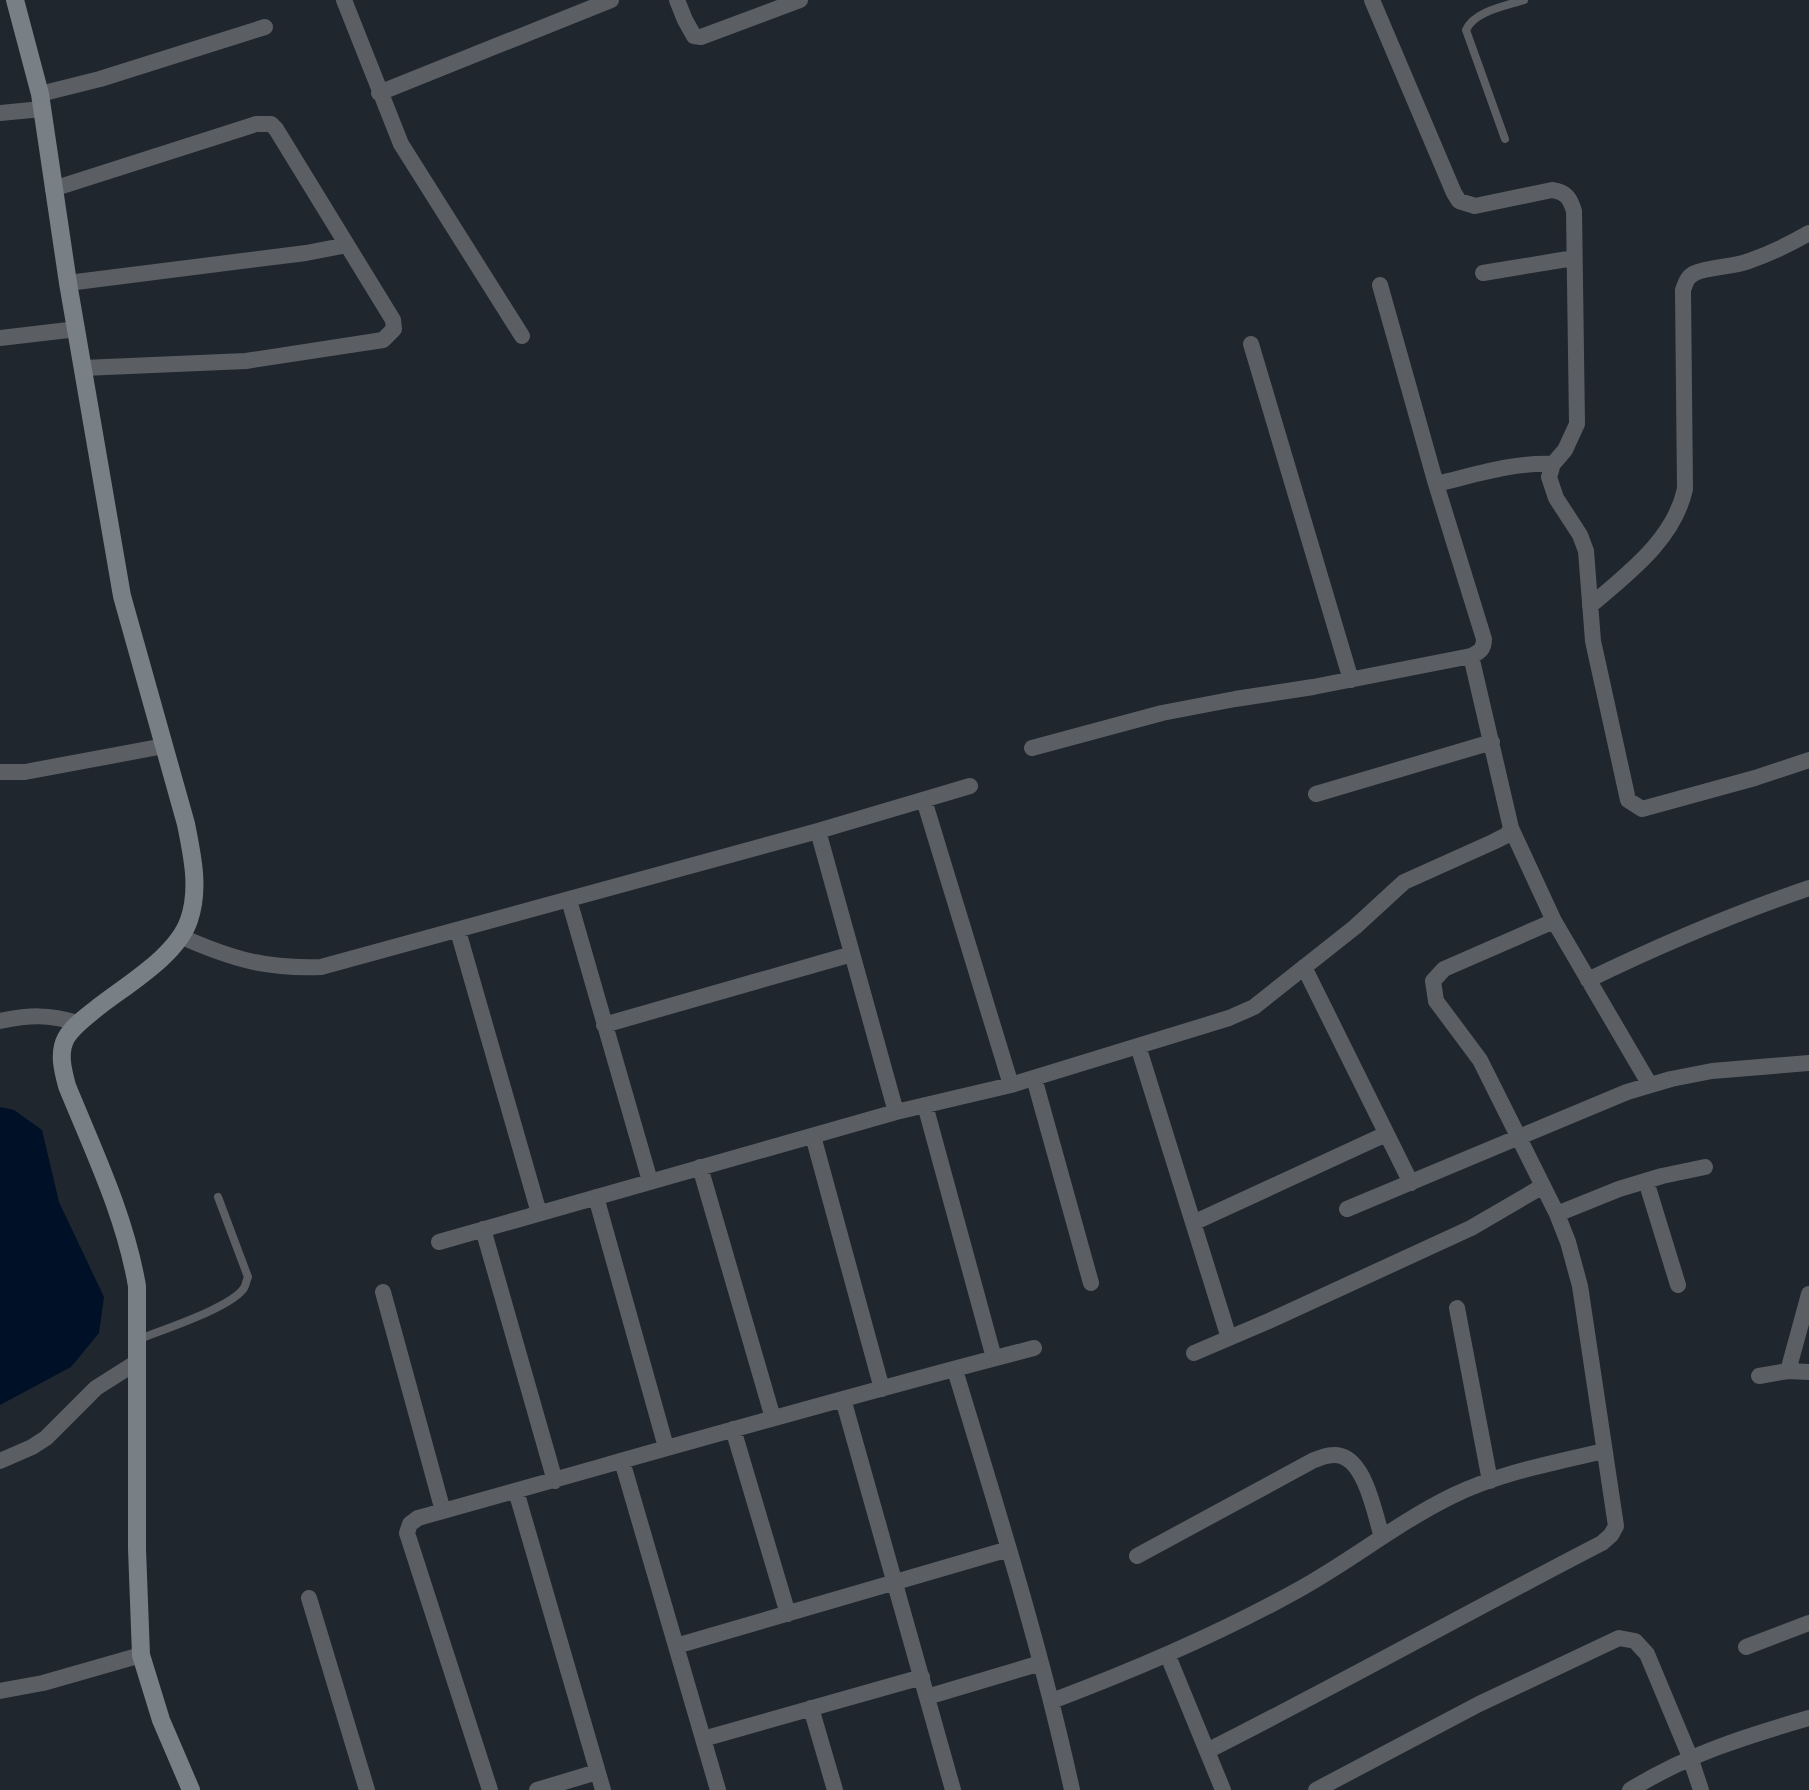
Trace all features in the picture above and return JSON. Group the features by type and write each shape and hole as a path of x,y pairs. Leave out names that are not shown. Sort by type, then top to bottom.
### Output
{"street":[{"path":"15,0 41,101 68,283 122,596 193,860 195,893 190,919 182,937 78,1023 66,1039 62,1052 67,1086 125,1229 136,1286 136,1549 141,1656 161,1720 191,1790"},
{"path":"344,0 401,145 522,336"},
{"path":"379,93 611,0"},
{"path":"677,0 689,29 694,36 701,37 800,0"},
{"path":"1372,0 1459,201 1475,206 1552,190 1562,191 1570,199 1574,211 1577,424 1565,450 1553,464 1549,477 1556,498 1580,535 1586,551 1593,641 1629,800 1642,808 1755,778 1809,760"},
{"path":"0,113 265,27"},
{"path":"54,189 256,124 271,124 393,320 394,329 383,341 246,361 83,368"},
{"path":"1590,606 1642,561 1676,516 1683,502 1683,290 1686,280 1701,271 1749,261 1809,233"},
{"path":"68,283 306,253 347,245"},
{"path":"1483,273 1574,258"},
{"path":"1032,748 1162,713 1471,656 1484,646 1380,285"},
{"path":"0,338 77,329"},
{"path":"1251,344 1351,680"},
{"path":"1436,484 1523,465 1553,464"},
{"path":"1471,656 1511,828 1554,921 1650,1085"},
{"path":"1316,794 1492,742"},
{"path":"0,772 25,772 164,746"},
{"path":"182,937 222,954 255,963 290,968 321,967 818,831 970,786"},
{"path":"924,800 1011,1084"},
{"path":"439,1242 897,1112 1034,1078 1244,1013 1354,927 1404,881 1493,842 1507,835 1511,828"},
{"path":"818,831 897,1112"},
{"path":"1588,980 1728,916 1809,888"},
{"path":"569,900 650,1181"},
{"path":"1207,1751 1330,1689 1451,1621 1602,1542 1611,1535 1616,1526 1580,1286 1557,1214 1480,1060 1436,1001 1433,981 1444,969 1554,921"},
{"path":"458,931 539,1213"},
{"path":"604,1025 852,954"},
{"path":"1304,967 1410,1183"},
{"path":"0,1021 31,1015 55,1016 78,1023"},
{"path":"1138,1046 1229,1338"},
{"path":"1347,1209 1520,1138 1556,1120 1650,1085 1712,1071 1809,1063"},
{"path":"1034,1078 1091,1283"},
{"path":"925,1105 994,1358"},
{"path":"1193,1223 1386,1134"},
{"path":"813,1136 882,1389"},
{"path":"700,1167 773,1418"},
{"path":"1557,1214 1619,1189 1705,1167"},
{"path":"1646,1181 1678,1285"},
{"path":"1194,1353 1471,1228 1543,1186"},
{"path":"596,1197 666,1447"},
{"path":"483,1229 555,1481"},
{"path":"383,1292 443,1511"},
{"path":"1788,1371 1809,1294"},
{"path":"1457,1308 1490,1481"},
{"path":"490,1790 407,1533 410,1524 418,1518 555,1481 666,1447 1034,1348"},
{"path":"0,1461 46,1438 96,1388 136,1362"},
{"path":"955,1370 1052,1701 1072,1790"},
{"path":"1759,1376 1788,1371 1809,1372"},
{"path":"843,1399 953,1790"},
{"path":"733,1429 788,1614"},
{"path":"1052,1701 1168,1656 1298,1590 1408,1519 1454,1495 1530,1468 1604,1451"},
{"path":"1137,1556 1314,1460 1331,1455 1343,1456 1358,1469 1382,1537"},
{"path":"622,1461 718,1790"},
{"path":"516,1491 603,1790"},
{"path":"676,1646 1009,1549"},
{"path":"309,1598 367,1790"},
{"path":"1746,1647 1809,1623"},
{"path":"1316,1790 1479,1704 1619,1639 1635,1641 1647,1654 1701,1790"},
{"path":"0,1691 43,1683 141,1656"},
{"path":"1168,1656 1223,1790"},
{"path":"928,1698 1041,1662"},
{"path":"703,1739 922,1677"},
{"path":"811,1708 835,1790"},
{"path":"1630,1790 1690,1757 1730,1741 1809,1718"},
{"path":"537,1790 597,1772"}],"lane":[{"path":"1505,139 1466,30 1469,22 1477,17 1524,0"},
{"path":"136,1340 213,1309 232,1299 243,1288 247,1278 218,1197"}],"water":[{"path":"0,1107 14,1110 42,1130 59,1202 104,1297 99,1333 71,1367 0,1405"}]}
